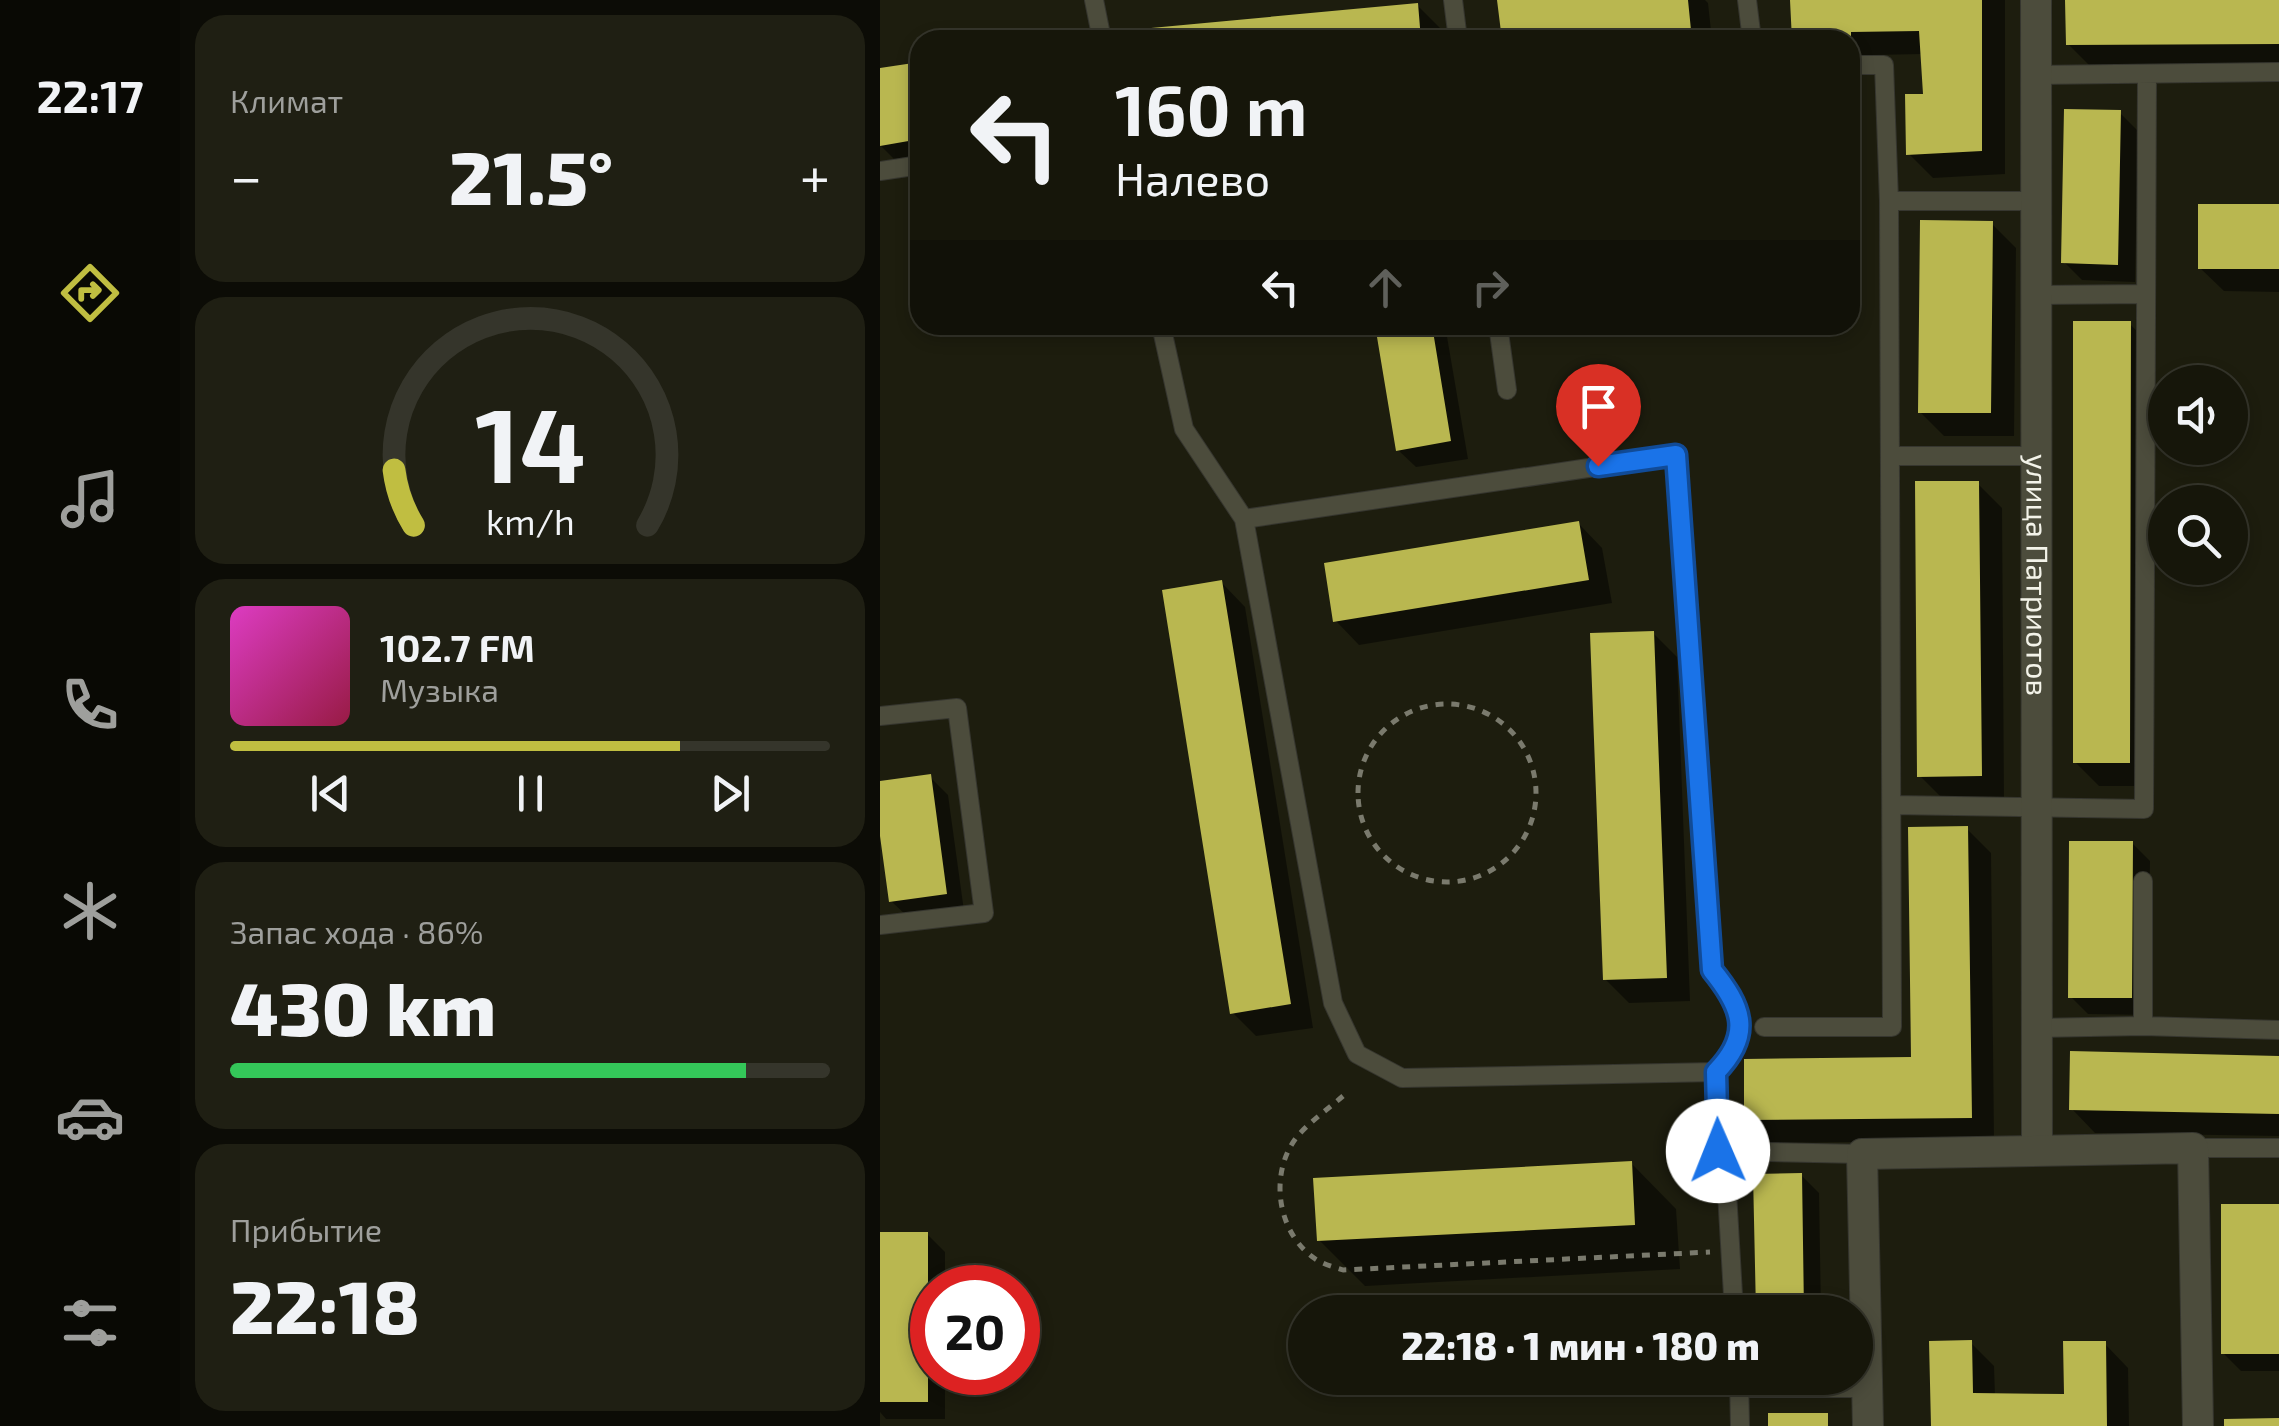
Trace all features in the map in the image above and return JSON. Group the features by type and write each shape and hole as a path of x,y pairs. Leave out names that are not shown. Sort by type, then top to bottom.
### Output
{"street":[{"name":"улица Патриотов","path":"2036,0 2036,1149"},
{"path":"1866,1295 1862,1154 2193,1148 2198,1426"},
{"path":"1868,1395 1868,1426"}],"lane":[{"path":"1094,0 1100,30"},
{"path":"1454,0 1457,30"},
{"path":"1747,0 1751,30"},
{"path":"1764,1028 1892,1027 1889,201 1884,65 1860,65"},
{"path":"2036,75 2279,72"},
{"path":"1893,805 2144,810 2147,74"},
{"path":"880,171 910,167"},
{"path":"1889,201 2036,201"},
{"path":"2036,294 2146,294"},
{"path":"1164,335 1184,429 1244,519 1332,1003 1358,1054 1402,1078 1716,1072"},
{"path":"1499,335 1507,390"},
{"path":"1244,519 1676,455 1712,970 1734,996 1740,1029 1733,1054 1716,1072 1718,1151 1862,1154"},
{"path":"1891,456 2036,456"},
{"path":"880,716 956,708 984,913 880,925"},
{"path":"2143,882 2143,1026"},
{"path":"2036,1028 2279,1030"},
{"path":"2193,1148 2279,1148"},
{"path":"1727,1192 1732,1295"},
{"path":"1740,1395 1740,1426"}],"path":[{"path":"1436,704 1471,707 1502,722 1526,749 1536,782 1534,817 1518,849 1492,872 1458,883 1424,880 1392,864 1369,838 1358,805 1360,770 1376,738 1402,715 1436,704"},
{"path":"1343,1096 1296,1139 1281,1170 1280,1208 1298,1241 1315,1259 1344,1270 1728,1252"}],"building":[{"path":"1497,0 1688,0 1691,30 1501,30"},
{"path":"1790,0 1982,0 1982,151 1906,155 1905,94 1923,94 1919,31 1792,30"},
{"path":"2065,0 2279,0 2279,44 2066,45"},
{"path":"1418,3 1420,30 1151,30"},
{"path":"910,64 910,141 880,146 880,68"},
{"path":"2064,109 2121,110 2118,265 2061,263"},
{"path":"2198,204 2279,204 2279,269 2198,269"},
{"path":"1920,220 1993,221 1991,413 1918,413"},
{"path":"2073,321 2131,321 2130,763 2073,763"},
{"path":"1377,335 1434,335 1451,441 1396,451"},
{"path":"1915,481 1979,481 1982,776 1917,777"},
{"path":"1579,521 1589,580 1333,622 1324,563"},
{"path":"1222,580 1291,1004 1230,1014 1162,590"},
{"path":"1654,631 1667,978 1603,980 1590,633"},
{"path":"931,774 947,894 889,902 880,836 880,781"},
{"path":"1968,826 1972,1118 1744,1120 1744,1059 1911,1057 1908,827"},
{"path":"2069,841 2133,841 2132,998 2068,998"},
{"path":"2070,1051 2279,1056 2279,1114 2069,1110"},
{"path":"1632,1161 1635,1225 1317,1241 1313,1178"},
{"path":"1802,1173 1804,1295 1756,1295 1753,1174"},
{"path":"2221,1204 2279,1204 2279,1354 2221,1354"},
{"path":"880,1232 928,1232 928,1265 910,1265 910,1395 928,1395 928,1402 880,1402"},
{"path":"1972,1340 1973,1393 2064,1394 2063,1341 2106,1341 2107,1426 1931,1426 1929,1341"},
{"path":"1768,1413 1828,1413 1828,1426 1768,1426"},
{"path":"2279,1418 2279,1426 2224,1426 2224,1419"}],"route":[{"path":"1598,466 1676,455 1712,970 1734,996 1740,1029 1733,1054 1716,1072 1718,1151"}]}
